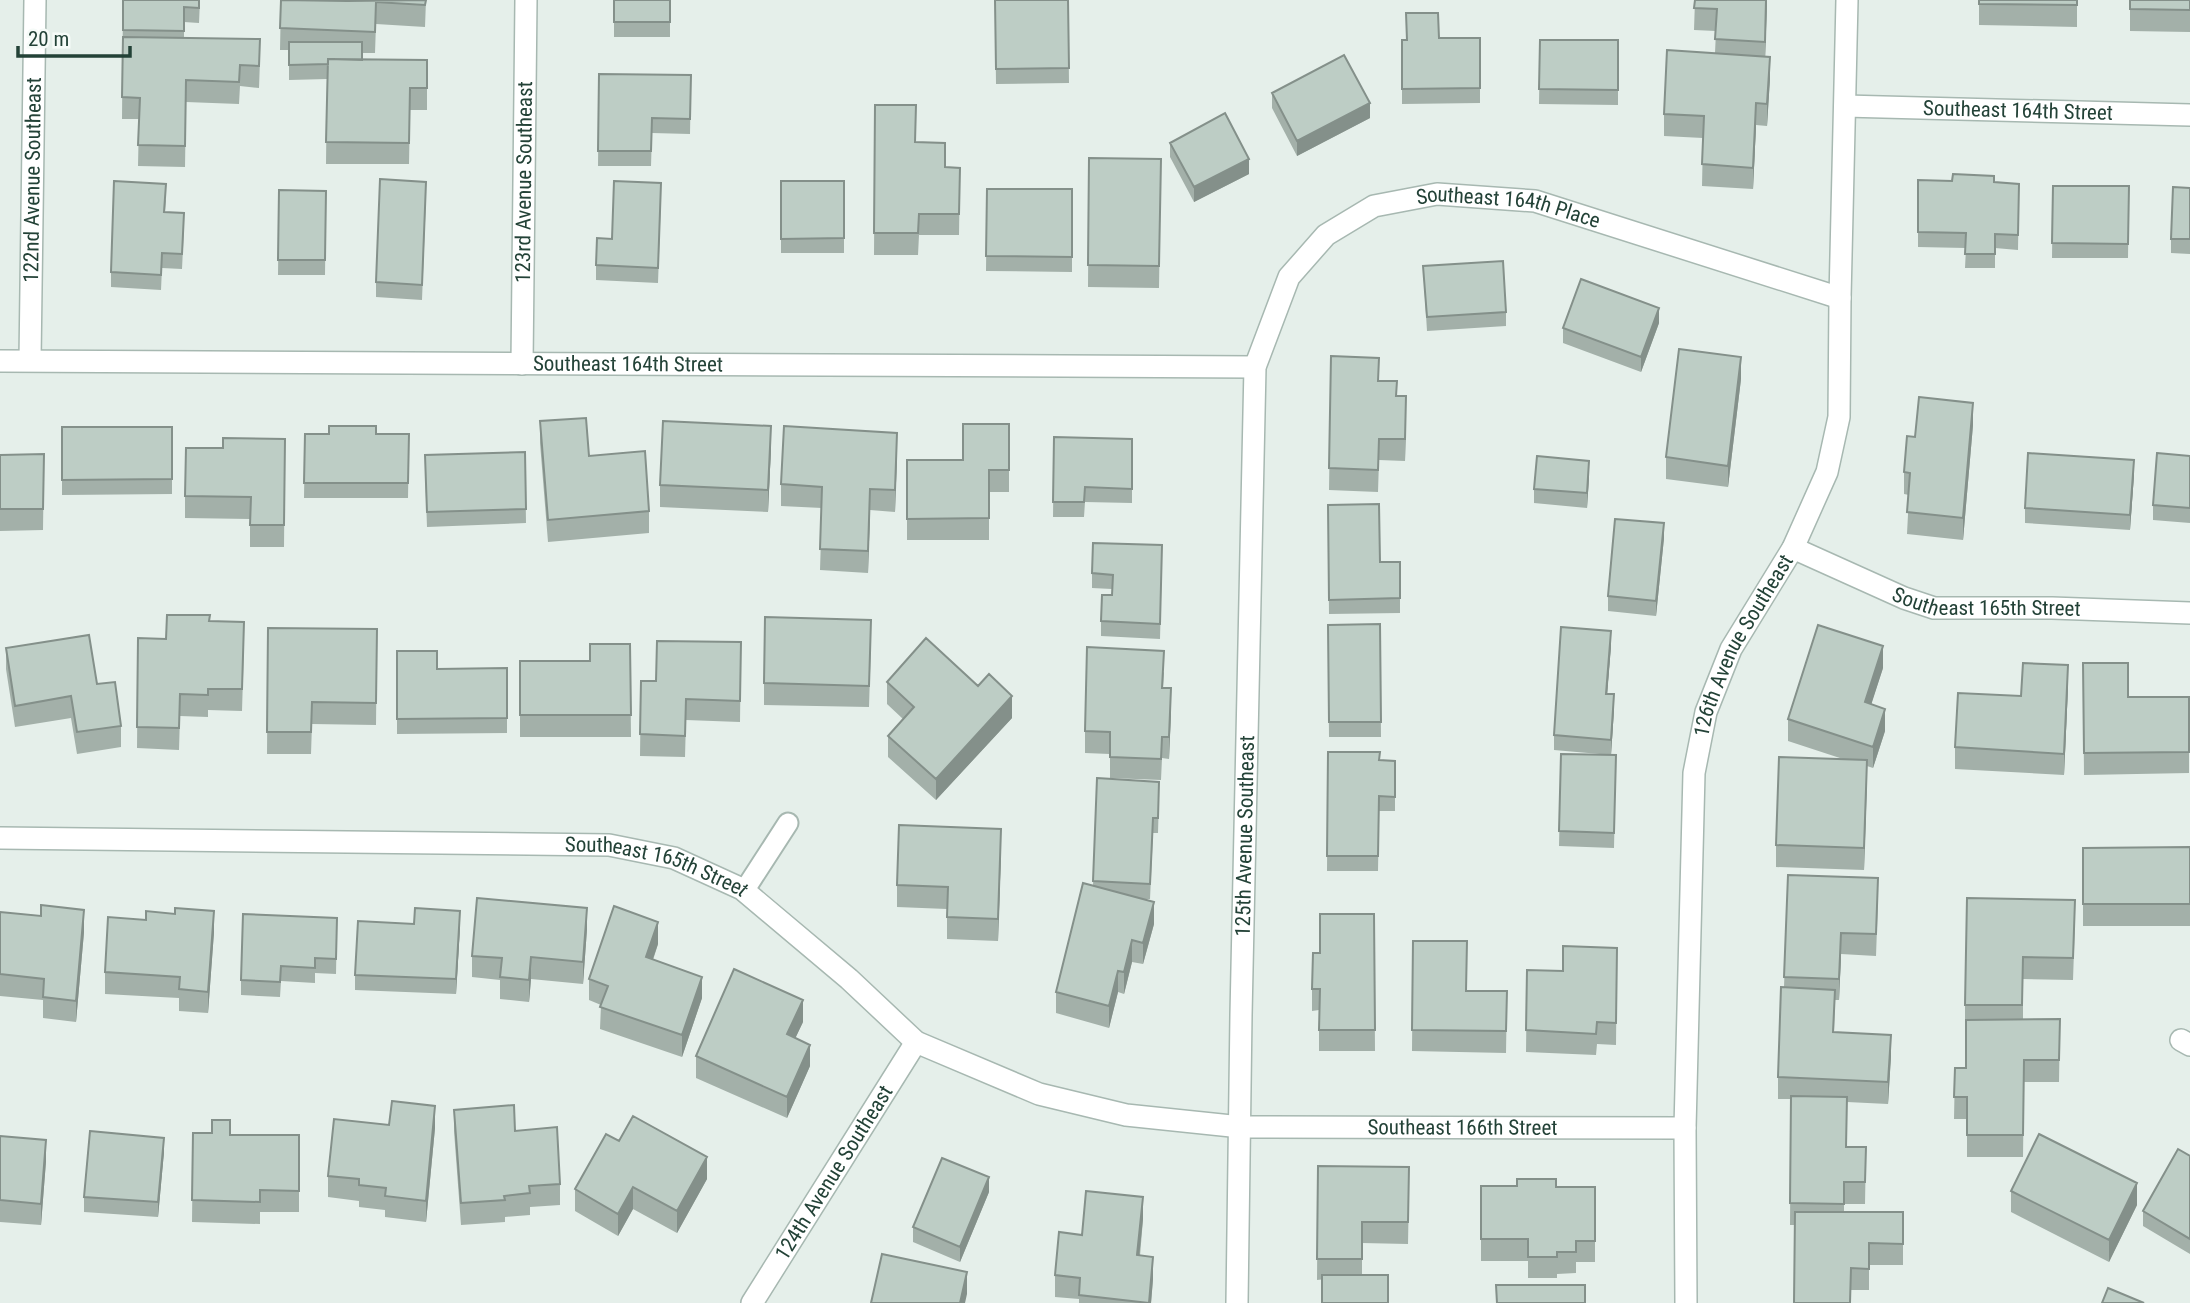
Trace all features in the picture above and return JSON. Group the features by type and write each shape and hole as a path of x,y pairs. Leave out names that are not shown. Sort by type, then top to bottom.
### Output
{"street":[{"name":"122nd Avenue Southeast","path":"30,360 35,0"},
{"name":"123rd Avenue Southeast","path":"522,364 526,0"},
{"name":"126th Avenue Southeast","path":"1686,1303 1685,1128 1694,774 1706,712 1731,649 1793,548 1827,472 1839,417 1847,0"},
{"name":"Southeast 164th Street","path":"1845,106 2190,115"},
{"name":"Southeast 164th Place","path":"1255,367 1289,276 1326,235 1374,206 1437,194 1535,201 1840,298"},
{"name":"Southeast 164th Street","path":"0,361 1255,367"},
{"name":"125th Avenue Southeast","path":"1237,1303 1255,367"},
{"name":"Southeast 165th Street","path":"1793,548 1904,598 1934,608 2052,608 2190,613"},
{"name":"Southeast 165th Street","path":"0,838 609,845 674,858 744,891 849,979 916,1041 1039,1094 1126,1115 1241,1127"},
{"name":"124th Avenue Southeast","path":"752,1303 916,1041"},
{"name":"Southeast 166th Street","path":"1241,1127 1685,1128"}],"lane":[{"path":"744,891 788,823"}],"building":[{"path":"123,0 199,0 199,8 184,7 184,31 123,30"},
{"path":"281,0 426,0 425,5 376,2 375,32 280,28"},
{"path":"614,0 670,0 670,22 614,22"},
{"path":"995,0 1068,0 1069,68 996,69"},
{"path":"1695,0 1766,0 1765,42 1715,39 1717,9 1694,8"},
{"path":"1979,0 2077,0 2077,5 1979,4"},
{"path":"2130,0 2190,0 2190,10 2130,9"},
{"path":"1406,13 1438,13 1439,38 1480,38 1480,88 1402,89 1402,40 1407,40"},
{"path":"123,37 260,39 259,66 240,65 239,82 186,80 185,146 138,145 140,98 122,97"},
{"path":"1540,40 1618,40 1618,90 1539,89"},
{"path":"289,42 362,42 362,60 328,59 328,64 289,65"},
{"path":"1667,50 1770,57 1767,104 1756,103 1753,168 1702,164 1704,116 1664,114"},
{"path":"1344,55 1370,103 1297,141 1272,93"},
{"path":"328,59 427,60 427,88 410,88 409,143 326,142"},
{"path":"599,74 691,75 690,119 652,118 651,151 598,151"},
{"path":"875,105 916,105 915,142 945,143 945,167 960,168 959,214 919,214 918,233 874,233"},
{"path":"1225,113 1249,159 1194,187 1170,143"},
{"path":"1089,158 1161,159 1159,266 1088,265"},
{"path":"1953,174 1994,176 1994,182 2019,184 2018,235 1995,234 1995,254 1965,254 1966,233 1918,232 1918,180 1952,181"},
{"path":"380,179 426,182 422,285 376,282"},
{"path":"114,181 166,184 164,212 184,213 182,254 162,253 161,275 111,272"},
{"path":"614,181 661,183 658,268 596,265 597,238 612,239"},
{"path":"781,181 844,181 844,238 781,239"},
{"path":"2053,186 2129,186 2128,244 2052,243"},
{"path":"2173,187 2190,188 2190,239 2171,239"},
{"path":"987,189 1072,189 1072,257 986,256"},
{"path":"279,190 326,191 325,260 278,260"},
{"path":"1503,261 1506,312 1427,317 1423,266"},
{"path":"1581,279 1659,308 1641,357 1563,328"},
{"path":"1679,349 1741,357 1728,466 1666,457"},
{"path":"1331,356 1379,358 1378,381 1397,381 1396,396 1406,396 1405,439 1379,439 1378,470 1329,468"},
{"path":"1919,397 1973,403 1963,518 1907,512 1910,473 1904,472 1907,436 1915,437"},
{"path":"586,418 589,456 645,451 649,511 548,520 540,421"},
{"path":"663,421 771,426 768,490 660,485"},
{"path":"963,424 1009,424 1009,470 989,470 989,518 907,519 907,460 963,460"},
{"path":"329,426 376,426 376,434 409,434 408,483 304,483 305,434 329,434"},
{"path":"784,426 897,433 895,490 870,489 868,551 820,549 822,487 781,484"},
{"path":"62,427 172,427 172,479 62,480"},
{"path":"1054,437 1132,439 1132,489 1085,487 1084,502 1053,502"},
{"path":"223,438 285,439 284,525 250,525 251,497 185,496 186,448 223,448"},
{"path":"525,452 526,509 427,512 425,455"},
{"path":"2028,453 2134,460 2130,515 2025,508"},
{"path":"2157,453 2190,456 2190,508 2153,505"},
{"path":"44,454 43,509 0,509 0,455"},
{"path":"1537,456 1589,461 1587,493 1534,489"},
{"path":"1379,504 1380,562 1400,562 1400,598 1329,600 1328,505"},
{"path":"1615,519 1664,523 1656,601 1608,596"},
{"path":"1093,543 1162,545 1160,624 1101,621 1102,595 1112,595 1113,575 1092,573"},
{"path":"167,615 210,615 209,621 244,622 242,689 208,689 208,695 180,694 179,728 137,727 138,638 166,639"},
{"path":"765,617 871,620 869,686 764,683"},
{"path":"1380,624 1381,722 1329,722 1328,625"},
{"path":"1818,625 1883,646 1865,702 1885,709 1873,747 1788,719"},
{"path":"1561,627 1611,631 1606,694 1614,694 1611,740 1554,735"},
{"path":"268,628 377,629 376,703 312,702 311,732 267,732"},
{"path":"89,635 97,684 115,682 121,726 77,732 71,696 15,706 6,648"},
{"path":"926,638 978,686 989,674 1012,696 936,779 888,736 914,707 887,682"},
{"path":"657,641 741,642 740,701 686,699 685,736 640,734 641,681 656,681"},
{"path":"590,644 630,644 631,715 520,715 520,661 590,661"},
{"path":"1087,647 1164,651 1162,688 1171,688 1169,737 1162,737 1161,759 1110,757 1110,732 1085,731"},
{"path":"397,651 437,651 437,669 507,668 507,718 397,719"},
{"path":"2023,663 2068,665 2064,754 1955,747 1958,693 2021,696"},
{"path":"2083,663 2128,663 2128,697 2189,697 2189,752 2084,753"},
{"path":"1328,752 1380,752 1379,760 1395,761 1395,797 1379,796 1378,856 1327,856"},
{"path":"1561,754 1616,755 1614,833 1559,831"},
{"path":"1779,757 1867,760 1864,848 1776,845"},
{"path":"1097,778 1159,782 1158,818 1153,818 1150,884 1093,881"},
{"path":"899,825 1001,829 998,919 947,917 948,887 897,885"},
{"path":"2190,847 2190,904 2083,904 2083,848"},
{"path":"1788,875 1878,878 1876,934 1841,933 1839,979 1784,977"},
{"path":"1083,883 1154,902 1143,943 1132,940 1124,972 1118,971 1109,1006 1056,992"},
{"path":"477,898 587,908 583,962 531,957 529,980 500,977 502,958 472,956"},
{"path":"1967,898 2075,900 2073,958 2023,957 2022,1005 1965,1005"},
{"path":"41,905 84,910 76,1001 43,997 44,979 0,974 0,912 41,916"},
{"path":"614,906 658,922 646,957 702,977 682,1035 600,1007 608,986 589,979"},
{"path":"175,908 214,911 208,992 179,989 180,977 105,972 108,917 146,920 146,911 175,914"},
{"path":"415,908 460,911 456,979 355,975 358,921 414,924"},
{"path":"243,914 337,918 336,959 315,958 315,968 281,966 280,982 241,980"},
{"path":"1320,914 1374,914 1375,1030 1319,1030 1320,989 1312,989 1313,953 1320,953"},
{"path":"1413,941 1467,941 1466,991 1507,991 1506,1031 1412,1030"},
{"path":"1563,946 1617,948 1616,1023 1597,1022 1596,1034 1526,1030 1527,970 1563,971"},
{"path":"734,969 803,1000 787,1034 810,1045 787,1097 696,1056"},
{"path":"1781,987 1835,990 1833,1032 1891,1035 1888,1082 1778,1077"},
{"path":"2060,1019 2059,1060 2024,1060 2023,1135 1967,1135 1967,1097 1954,1097 1955,1068 1966,1068 1966,1020"},
{"path":"1791,1096 1847,1097 1846,1147 1866,1147 1865,1182 1844,1182 1844,1204 1790,1203"},
{"path":"392,1101 435,1106 426,1201 385,1196 386,1188 359,1185 359,1179 328,1176 334,1119 389,1125"},
{"path":"514,1105 515,1131 557,1127 560,1184 529,1186 530,1193 504,1196 505,1200 461,1203 454,1110"},
{"path":"633,1116 707,1157 677,1211 633,1187 618,1214 575,1189 606,1134 619,1141"},
{"path":"212,1120 230,1120 230,1135 299,1135 299,1191 260,1190 260,1202 192,1200 193,1133 212,1133"},
{"path":"90,1131 164,1138 158,1202 84,1197"},
{"path":"2039,1134 2137,1183 2109,1240 2011,1191"},
{"path":"0,1136 46,1140 41,1204 0,1200"},
{"path":"2178,1149 2190,1156 2190,1239 2143,1211"},
{"path":"942,1158 989,1177 960,1247 913,1227"},
{"path":"1318,1166 1409,1167 1408,1222 1362,1222 1362,1259 1317,1259"},
{"path":"1517,1179 1556,1179 1556,1187 1595,1187 1595,1241 1576,1241 1576,1252 1557,1252 1557,1257 1528,1257 1528,1239 1481,1239 1481,1186 1517,1186"},
{"path":"1086,1191 1143,1197 1137,1255 1153,1257 1149,1303 1079,1295 1080,1278 1055,1275 1059,1232 1082,1235"},
{"path":"1795,1212 1903,1212 1903,1244 1869,1243 1869,1269 1851,1268 1850,1303 1794,1303"},
{"path":"882,1254 967,1272 960,1303 871,1303"},
{"path":"1322,1275 1388,1275 1388,1303 1322,1303"},
{"path":"1496,1285 1585,1285 1585,1303 1497,1303"},
{"path":"2108,1288 2144,1303 2102,1303"}]}
